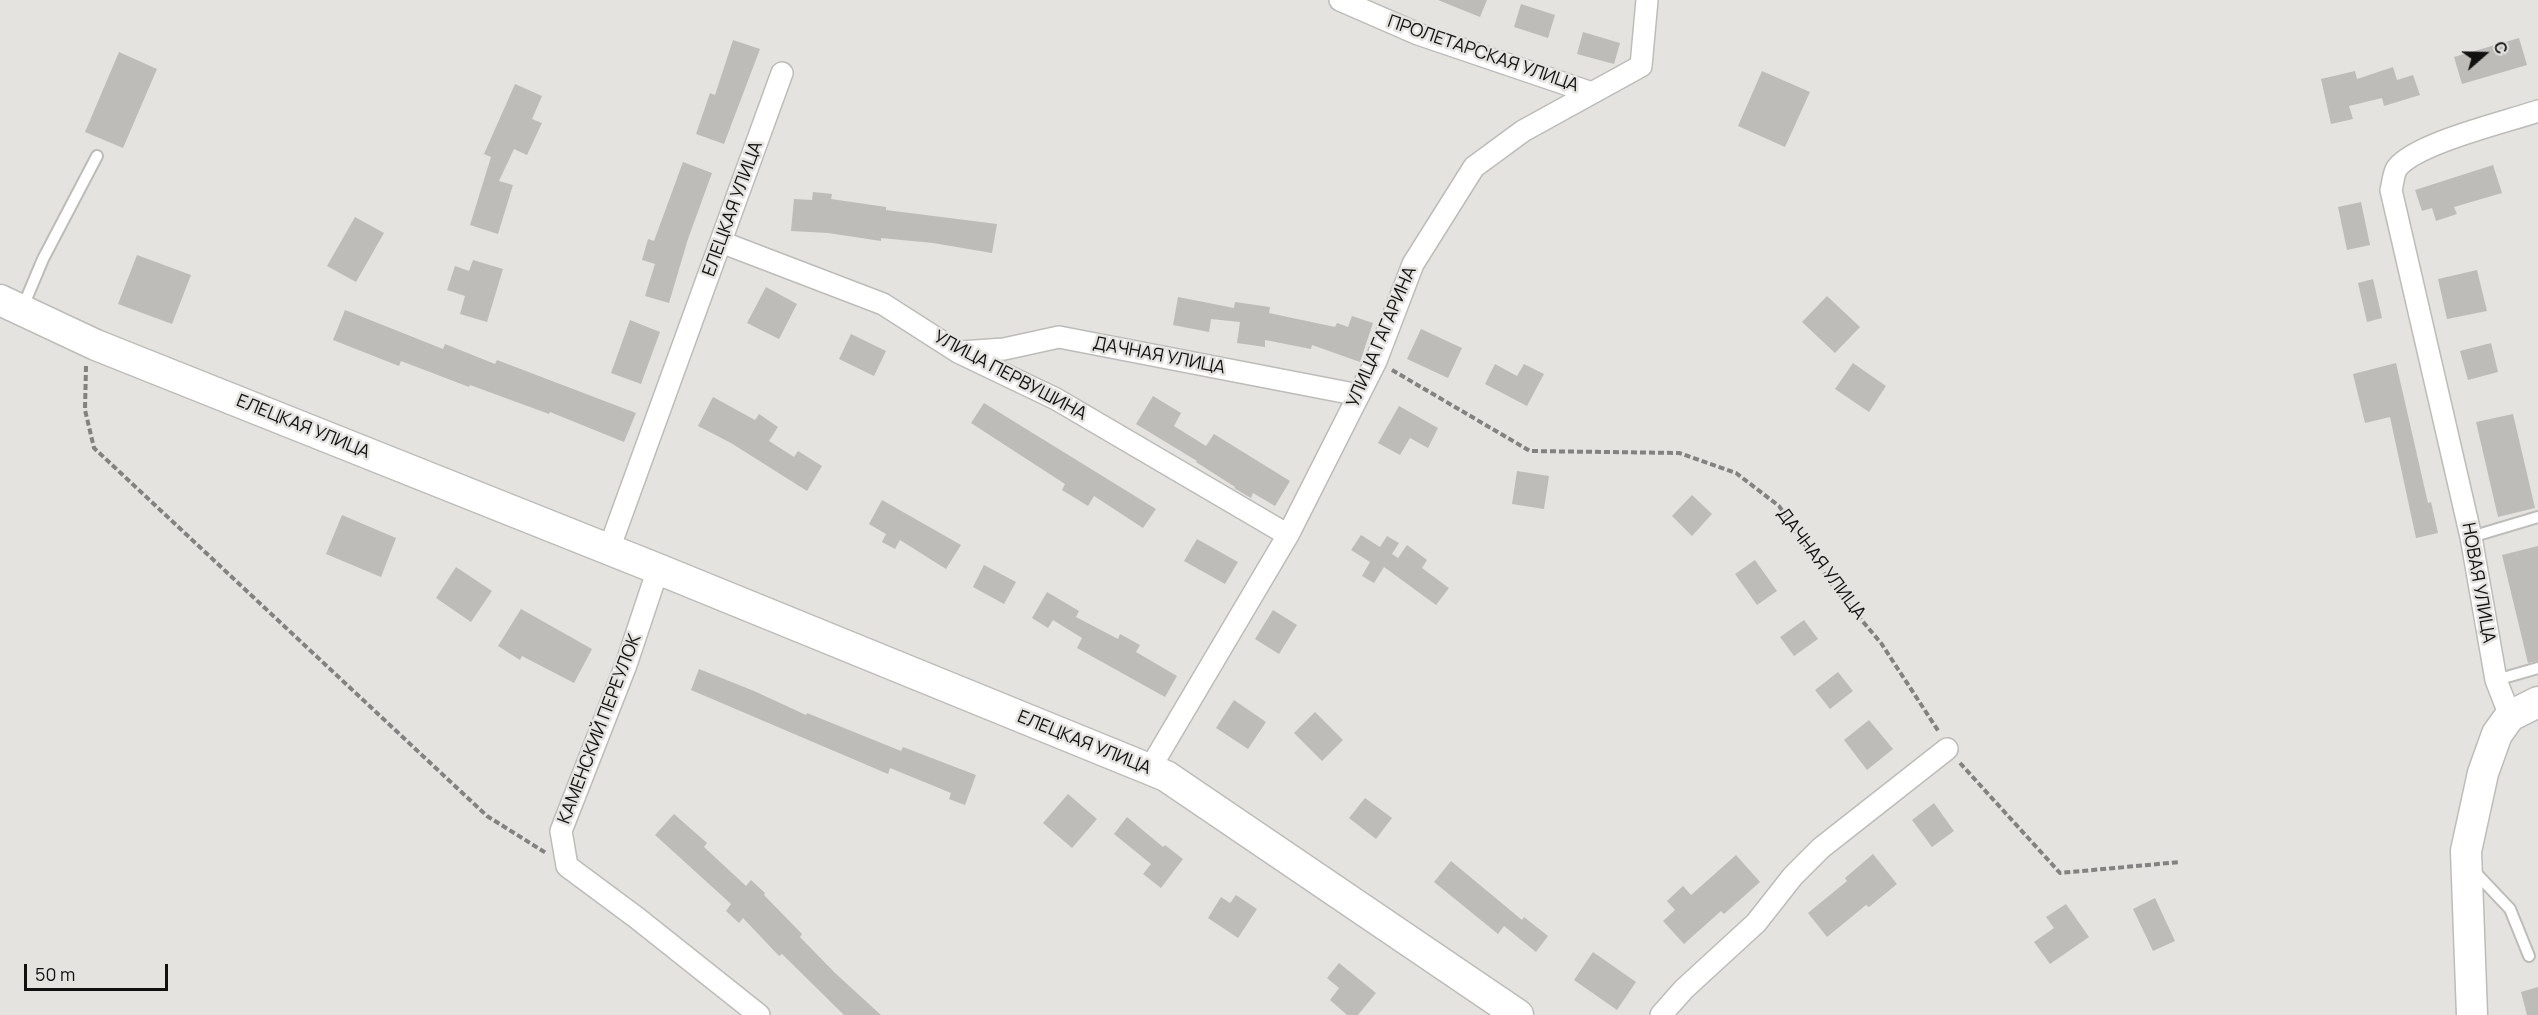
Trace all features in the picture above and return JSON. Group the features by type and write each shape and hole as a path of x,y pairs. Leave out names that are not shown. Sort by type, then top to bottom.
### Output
{"main road":[{"name":"ЕЛЕЦКАЯ УЛИЦА","path":"11,305 87,340 658,568 1166,776 1518,1015"},
{"path":"2472,1015 2466,851 2483,773 2497,735 2510,716 2538,702"}],"street":[{"name":"ПРОЛЕТАРСКАЯ УЛИЦА","path":"1340,0 1418,34 1592,93"},
{"name":"УЛИЦА ГАГАРИНА","path":"1149,770 1287,535 1376,361 1413,264 1474,167 1523,130 1641,66 1647,0"},
{"name":"ЕЛЕЦКАЯ УЛИЦА","path":"609,549 782,73"},
{"name":"НОВАЯ УЛИЦА","path":"2510,716 2496,680 2471,537 2391,190 2396,170 2411,155 2538,111"},
{"name":"УЛИЦА ПЕРВУШИНА","path":"721,242 883,304 958,352 1056,399 1287,535"},
{"name":"ДАЧНАЯ УЛИЦА","path":"958,352 1004,349 1059,337 1359,395"},
{"name":"КАМЕНСКИЙ ПЕРЕУЛОК","path":"567,866 561,831 626,664 658,568"},
{"path":"1661,1015 1684,988 1756,924 1793,876 1821,848 1947,749"},
{"path":"567,866 637,918 759,1015"}],"lane":[{"path":"11,305 43,259 97,156"},
{"path":"2471,537 2538,517"},
{"path":"2496,680 2538,668"},
{"path":"2467,864 2510,909 2529,956"}],"path":[{"path":"87,340 85,410 94,448 487,816 567,866"},
{"name":"ДАЧНАЯ УЛИЦА","path":"1376,361 1530,451 1679,453 1736,473 1779,506 1832,585 1881,643 1936,726 1947,749 2060,873 2180,862"}],"building":[{"path":"1438,0 1487,0 1480,17"},
{"path":"1521,4 1555,15 1548,38 1514,27"},
{"path":"1583,32 1620,43 1614,64 1577,54"},
{"path":"2519,38 2527,65 2462,84 2454,57"},
{"path":"733,40 760,49 724,144 696,134 710,93 715,95"},
{"path":"119,52 157,69 123,148 85,132"},
{"path":"2393,67 2397,80 2413,75 2420,95 2384,106 2382,98 2349,106 2353,119 2331,124 2321,79 2355,71 2357,79"},
{"path":"1762,71 1810,92 1785,147 1738,126"},
{"path":"515,84 542,96 532,119 542,123 527,155 514,149 499,181 513,185 498,234 470,225 491,157 484,154"},
{"path":"683,162 712,173 688,239 669,303 645,296 655,264 642,260 648,239 654,241"},
{"path":"2493,165 2502,193 2454,207 2457,214 2436,221 2432,208 2422,211 2415,190"},
{"path":"813,192 832,194 831,199 886,207 886,210 997,224 992,253 933,243 881,238 881,241 828,233 791,231 794,199 812,200"},
{"path":"2361,202 2370,245 2347,250 2338,207"},
{"path":"355,217 384,233 356,282 327,266"},
{"path":"137,255 191,275 172,324 118,304"},
{"path":"473,260 503,269 487,322 460,314 465,296 447,290 455,266 469,271"},
{"path":"2477,270 2487,311 2447,319 2438,279"},
{"path":"2373,279 2382,318 2367,322 2358,283"},
{"path":"766,287 797,304 779,339 747,323"},
{"path":"1827,296 1860,327 1835,353 1802,322"},
{"path":"1178,297 1234,308 1235,302 1270,307 1269,313 1335,327 1337,323 1348,327 1352,316 1373,323 1360,362 1312,345 1311,349 1265,340 1265,347 1237,343 1240,322 1211,319 1209,332 1173,325"},
{"path":"345,310 443,349 445,344 495,364 497,360 636,413 624,442 550,412 549,414 470,385 469,387 401,361 399,366 333,340"},
{"path":"630,320 660,332 641,384 611,373"},
{"path":"1421,329 1462,348 1448,378 1407,359"},
{"path":"851,334 886,351 874,376 839,359"},
{"path":"2491,343 2498,372 2468,380 2460,351"},
{"path":"1853,363 1886,386 1869,412 1835,389"},
{"path":"2396,363 2428,503 2431,502 2438,533 2416,538 2390,417 2365,423 2353,374"},
{"path":"1495,364 1517,376 1524,364 1544,374 1527,406 1485,384"},
{"path":"1153,396 1181,413 1174,426 1206,446 1214,434 1290,481 1275,506 1253,493 1251,498 1234,488 1197,461 1136,424"},
{"path":"713,397 755,420 759,414 778,427 769,441 794,457 798,451 822,466 807,491 731,443 698,426"},
{"path":"984,403 1156,509 1143,528 1094,496 1088,506 1062,490 1065,484 971,423"},
{"path":"1399,406 1438,428 1428,448 1410,438 1400,455 1378,443"},
{"path":"2513,414 2535,508 2498,517 2476,422"},
{"path":"1517,471 1549,476 1544,509 1512,504"},
{"path":"1692,495 1712,514 1692,536 1672,516"},
{"path":"882,500 961,545 946,569 900,540 895,549 882,542 886,534 869,524"},
{"path":"342,515 396,538 381,577 326,554"},
{"path":"1361,535 1380,547 1387,536 1399,543 1392,554 1398,558 1407,545 1427,560 1422,568 1449,588 1436,605 1384,567 1374,583 1362,576 1370,562 1351,550"},
{"path":"1197,539 1238,562 1225,584 1184,561"},
{"path":"2538,546 2538,661 2528,663 2502,555"},
{"path":"1755,560 1777,591 1757,605 1735,574"},
{"path":"984,565 1016,582 1004,604 973,587"},
{"path":"456,567 492,591 471,622 436,598"},
{"path":"1047,592 1079,611 1076,617 1118,639 1120,634 1140,645 1136,652 1177,676 1165,697 1077,648 1082,638 1053,620 1048,628 1032,618"},
{"path":"521,609 592,649 574,683 522,656 520,660 498,646"},
{"path":"1273,610 1297,625 1279,654 1255,639"},
{"path":"1804,620 1818,639 1794,656 1780,637"},
{"path":"699,669 806,715 807,713 901,751 903,747 976,775 965,805 949,799 951,793 890,768 888,774 691,690"},
{"path":"1838,672 1853,691 1830,709 1815,690"},
{"path":"1234,700 1266,722 1248,749 1216,728"},
{"path":"1315,712 1343,740 1322,761 1294,733"},
{"path":"1869,720 1893,749 1867,770 1844,740"},
{"path":"1068,794 1097,819 1072,848 1043,823"},
{"path":"1365,798 1392,818 1376,839 1349,818"},
{"path":"1934,803 1954,831 1932,847 1912,820"},
{"path":"674,814 707,843 704,847 746,886 751,880 765,893 764,895 802,934 800,937 881,1015 844,1015 782,954 779,956 743,918 739,923 726,911 731,904 655,835"},
{"path":"1127,817 1163,847 1165,845 1183,859 1161,888 1143,874 1151,864 1114,834"},
{"path":"1873,854 1897,884 1869,907 1866,905 1827,937 1808,913 1847,881 1845,878"},
{"path":"1736,855 1760,882 1724,914 1721,911 1684,944 1663,921 1675,910 1667,901 1683,886 1691,895"},
{"path":"1451,861 1522,920 1524,917 1548,936 1536,952 1504,926 1498,934 1434,882"},
{"path":"1236,895 1257,909 1238,938 1208,918 1221,897 1230,903"},
{"path":"2155,898 2175,941 2153,951 2133,909"},
{"path":"2066,904 2089,937 2050,964 2034,942 2054,928 2046,917"},
{"path":"1593,952 1636,982 1617,1010 1574,980"},
{"path":"1339,963 1376,993 1358,1015 1347,1015 1330,1000 1339,988 1327,978"},
{"path":"2538,987 2538,1015 2527,1015 2521,992"}]}
